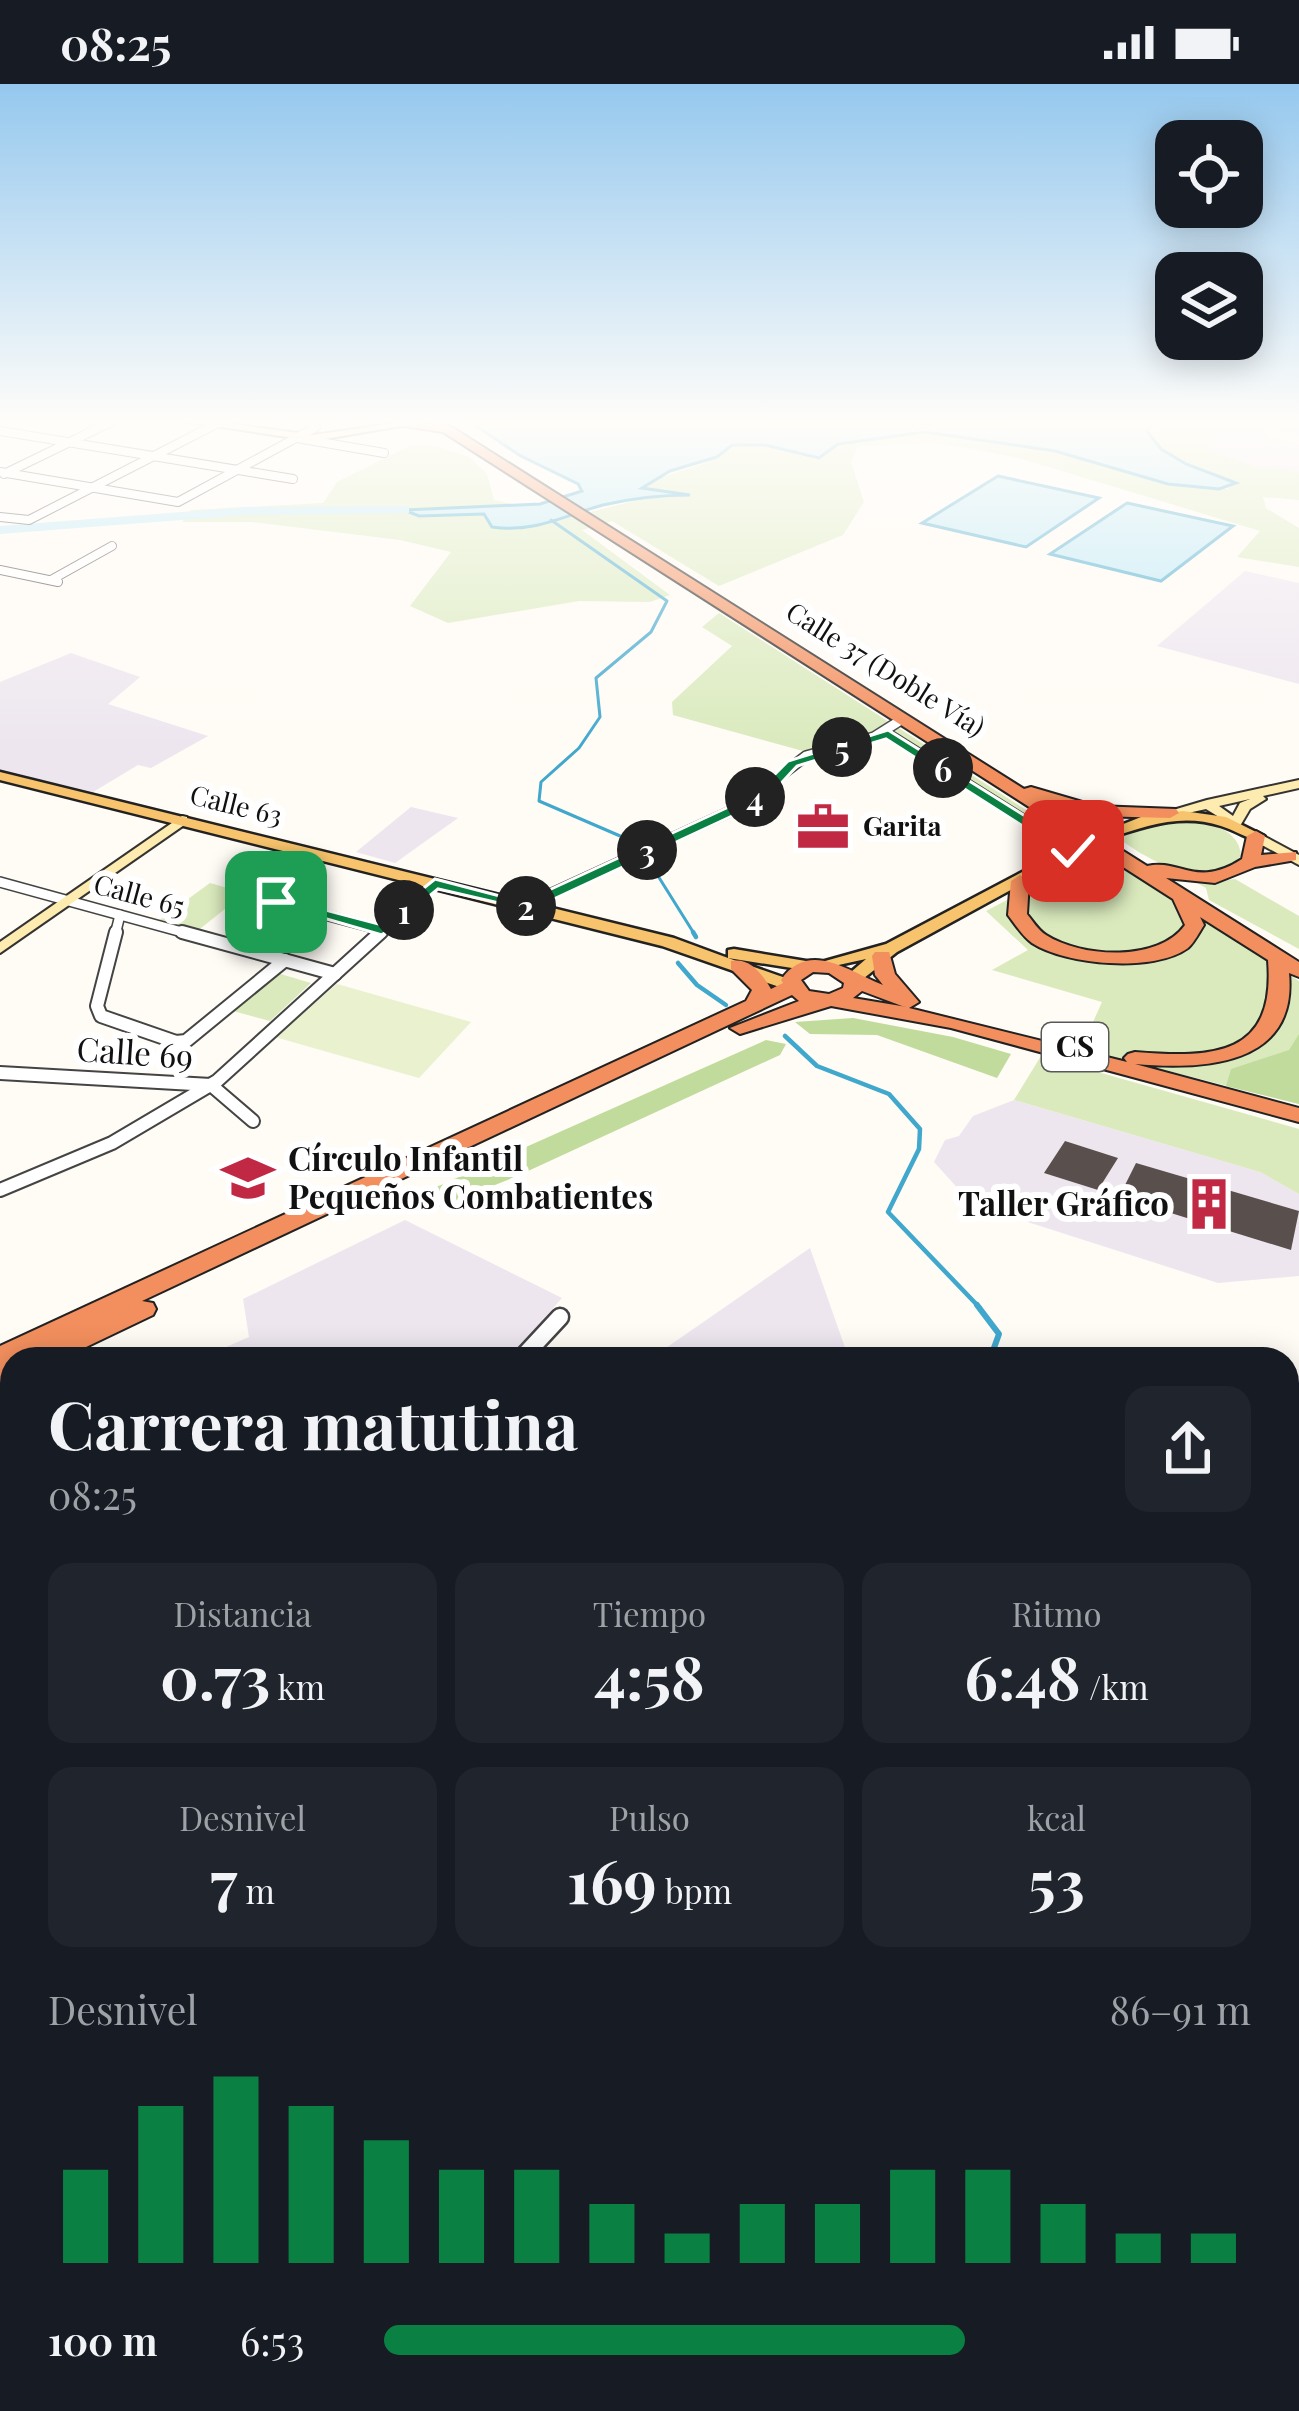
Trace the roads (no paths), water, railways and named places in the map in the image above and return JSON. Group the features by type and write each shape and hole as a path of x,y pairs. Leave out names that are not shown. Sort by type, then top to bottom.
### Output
{"highway":[{"name":"Calle 37 (Doble Vía)","path":"607,530 894,727 1288,959"},
{"name":"Calle 37 (Doble Vía)","path":"607,530 1152,868 1299,971"},
{"path":"1028,791 1095,811 1170,813"},
{"path":"1250,862 1256,836"},
{"path":"1152,868 1177,877 1210,879 1269,855 1294,858"},
{"path":"1020,881 1016,908 1027,927 1074,952 1120,960 1162,953 1191,934 1194,914 1180,897"},
{"path":"886,952 885,975 904,1006"},
{"path":"1095,1053 1168,1062 1220,1058 1264,1042 1278,1030 1286,1013 1288,959"},
{"path":"738,965 760,982 762,991 753,1006"},
{"name":"CS","path":"790,995 796,971 818,965 842,969 853,980 904,1006 1299,1111"},
{"name":"CS","path":"826,1000 852,991 853,980"},
{"path":"790,995 839,1007 904,1006"},
{"name":"CS","path":"63,1347 790,995"},
{"name":"CS","path":"21,1347 753,1006 790,995 904,1006 1095,1053 1299,1111"}],"main road":[{"name":"Calle 63","path":"0,776 668,942 738,965 790,995"},
{"path":"1108,833 1170,813 1234,823 1256,836"},
{"path":"853,980 886,952 1080,848"},
{"name":"Calle 63","path":"668,942 818,965"},
{"path":"818,965 886,952"}],"street":[{"path":"0,570 54,581 112,546"},
{"path":"524,907 740,807 769,788 792,764 894,727 1080,848"},
{"path":"1170,813 1299,784"},
{"path":"1207,804 1234,823 1245,806 1280,788"},
{"path":"0,949 182,820"},
{"path":"1256,836 1294,858"},
{"name":"Calle 65","path":"0,882 335,974"},
{"path":"0,1190 154,1124 211,1085 435,883"},
{"path":"276,902 382,930"},
{"path":"120,915 97,1006 101,1016 176,1042 195,1036 285,960"},
{"name":"Calle 69","path":"0,1072 211,1085 253,1121"},
{"path":"532,1347 560,1317"}],"water":[{"path":"951,530 1052,530 1026,547"},
{"path":"1087,530 1228,530 1161,581 1050,554"}],"waterway":[{"path":"0,530 5,530"},
{"path":"565,530 667,601 651,632 596,678 600,717 579,748 541,782 539,801 641,845"},
{"path":"648,860 695,935"},
{"path":"693,932 696,937"},
{"path":"678,963 697,985 726,1005"},
{"path":"785,1036 817,1066 889,1094 920,1129 919,1149 888,1212 980,1308"},
{"path":"977,1305 999,1334 994,1347"}],"place":[{"name":"Garita","path":"823,827"},
{"name":"Círculo Infantil Pequeños Combatientes","path":"248,1178"},
{"name":"Taller Gráfico","path":"1209,1204"}]}
